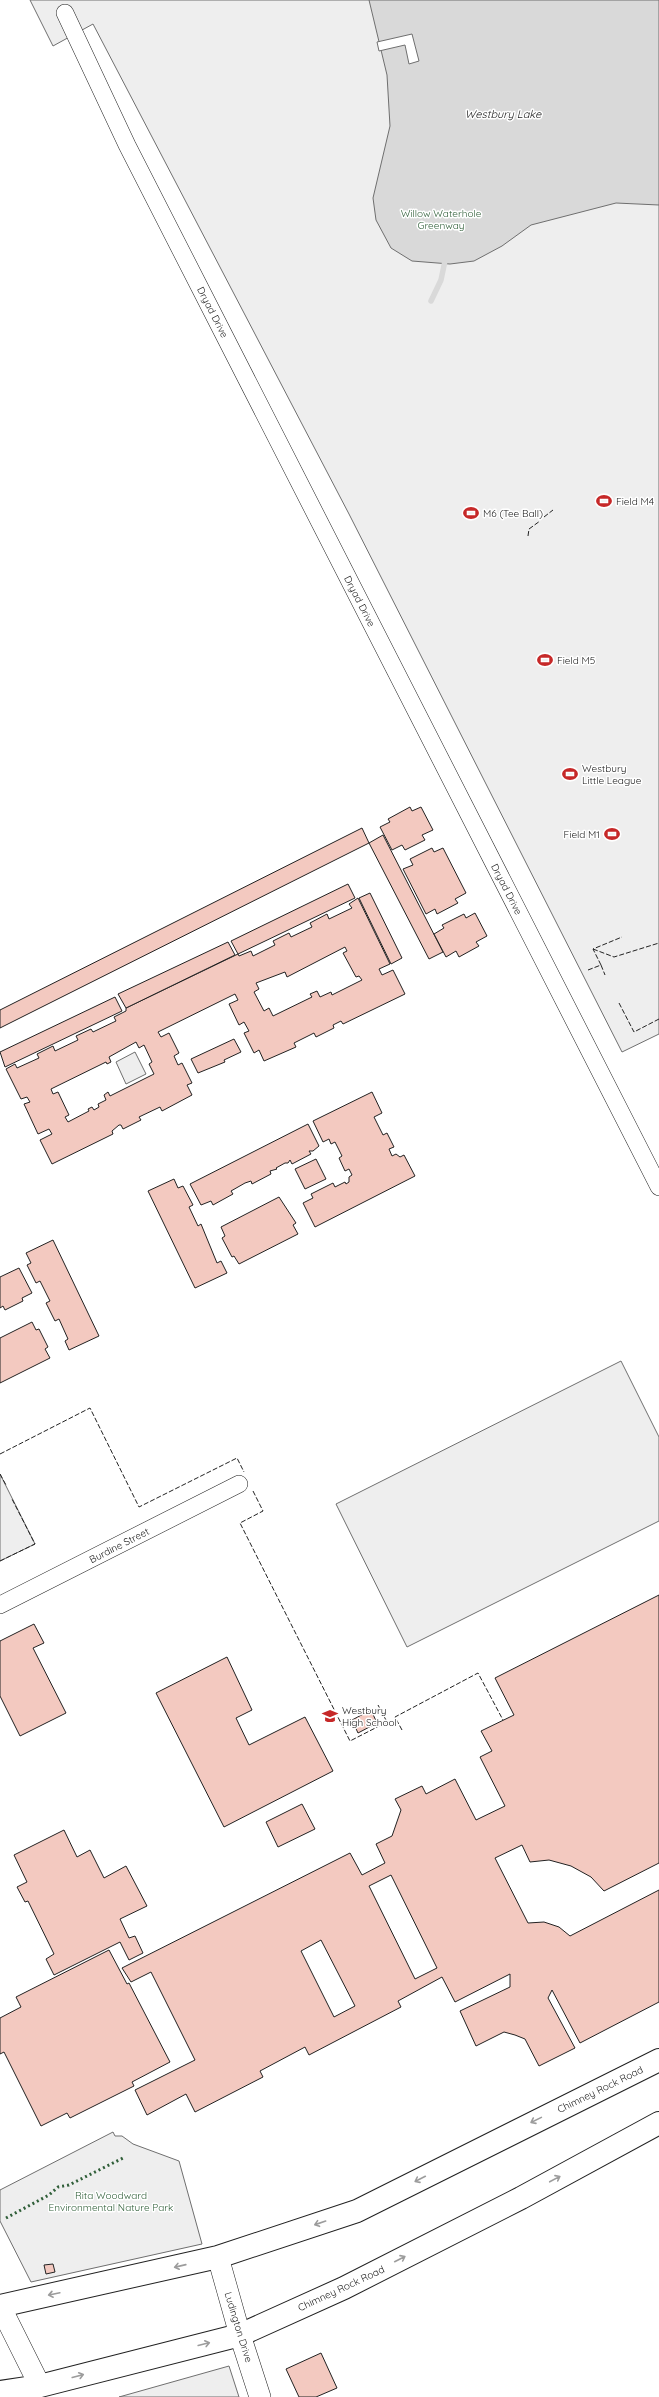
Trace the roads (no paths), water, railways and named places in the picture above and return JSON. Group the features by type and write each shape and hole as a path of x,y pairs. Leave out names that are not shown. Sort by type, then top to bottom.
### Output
{"main road":[{"name":"Chimney Rock Road","path":"0,2306 218,2257 357,2211 658,2063"},
{"name":"Chimney Rock Road","path":"0,2392 40,2386 240,2334 344,2288 521,2198 659,2123"}],"street":[{"name":"Dryad Drive","path":"65,13 127,145 659,1187"},
{"name":"Burdine Street","path":"0,1605 239,1484"},
{"name":"Ludington Drive","path":"218,2257 260,2397"},
{"path":"0,2306 40,2386"}],"water":[{"name":"Westbury Lake","path":"369,0 659,0 659,205 616,203 531,225 502,246 474,261 450,264 412,261 391,248 376,220 373,198 390,126 387,75"}],"waterway":[{"path":"431,301 441,280 446,256"}],"place":[{"name":"Field M4","path":"604,501"},
{"name":"M6 (Tee Ball)","path":"471,513"},
{"name":"Field M5","path":"545,660"},
{"name":"Westbury Little League","path":"570,774"},
{"name":"Field M1","path":"612,834"},
{"name":"Westbury High School","path":"330,1716"}],"park label":[{"name":"Willow Waterhole Greenway","path":"441,218"},
{"name":"Rita Woodward Environmental Nature Park","path":"111,2200"}]}
